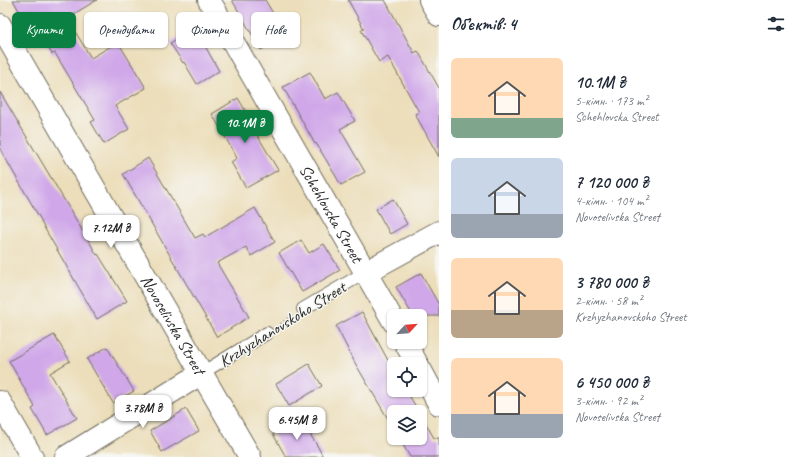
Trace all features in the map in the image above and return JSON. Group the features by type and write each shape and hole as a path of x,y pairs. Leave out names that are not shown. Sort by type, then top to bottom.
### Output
{"street":[{"name":"Schehlovska Street","path":"209,0 387,310"},
{"path":"430,0 439,15"},
{"name":"Novoselivska Street","path":"0,25 250,457"},
{"name":"Krzhyzhanovskoho Street","path":"366,272 439,232"},
{"name":"Krzhyzhanovskoho Street","path":"66,457 202,373"},
{"path":"427,382 439,404"},
{"path":"0,402 32,457"}],"lane":[{"name":"Krzhyzhanovskoho Street","path":"303,309 366,272"},
{"name":"Krzhyzhanovskoho Street","path":"202,373 267,333"}],"path":[{"name":"Krzhyzhanovskoho Street","path":"267,333 303,309"}],"building":[{"path":"13,0 97,0 76,13 20,12"},
{"path":"232,0 265,0 272,12 251,12 251,33 243,19 243,12 239,12"},
{"path":"348,0 385,0 414,53 418,51 439,88 439,157 415,114 419,112 388,57 379,62 361,30 364,29"},
{"path":"76,33 91,58 108,48 122,48 146,88 115,106 129,129 104,144 91,122 95,120 55,53 52,54 48,48 76,48"},
{"path":"176,39 176,48 206,48 219,71 197,84 184,62 183,63 170,43"},
{"path":"310,72 325,99 338,92 355,121 340,129 365,172 341,185 316,143 315,144 283,87"},
{"path":"0,92 97,255 98,254 127,301 97,319 0,149"},
{"path":"238,98 258,132 256,133 278,170 246,188 231,162 237,158 212,114"},
{"path":"148,158 195,238 203,234 205,237 255,208 275,242 251,256 246,247 217,263 249,317 217,337 123,174"},
{"path":"393,199 407,224 390,234 376,209"},
{"path":"301,240 309,253 324,244 340,270 302,292 279,253"},
{"path":"421,273 439,305 439,316 427,316 427,309 409,309 396,287"},
{"path":"362,312 387,359 387,397 410,397 415,405 387,405 387,417 355,363 336,326"},
{"path":"54,335 70,361 50,373 77,418 47,435 32,409 35,407 9,361"},
{"path":"107,347 134,391 113,403 87,359"},
{"path":"309,364 322,386 289,406 276,384"},
{"path":"186,409 199,431 162,452 150,431"},
{"path":"300,418 323,457 286,457 273,434"},
{"path":"427,426 434,438 439,438 439,457 410,457 403,445 427,445"}]}
